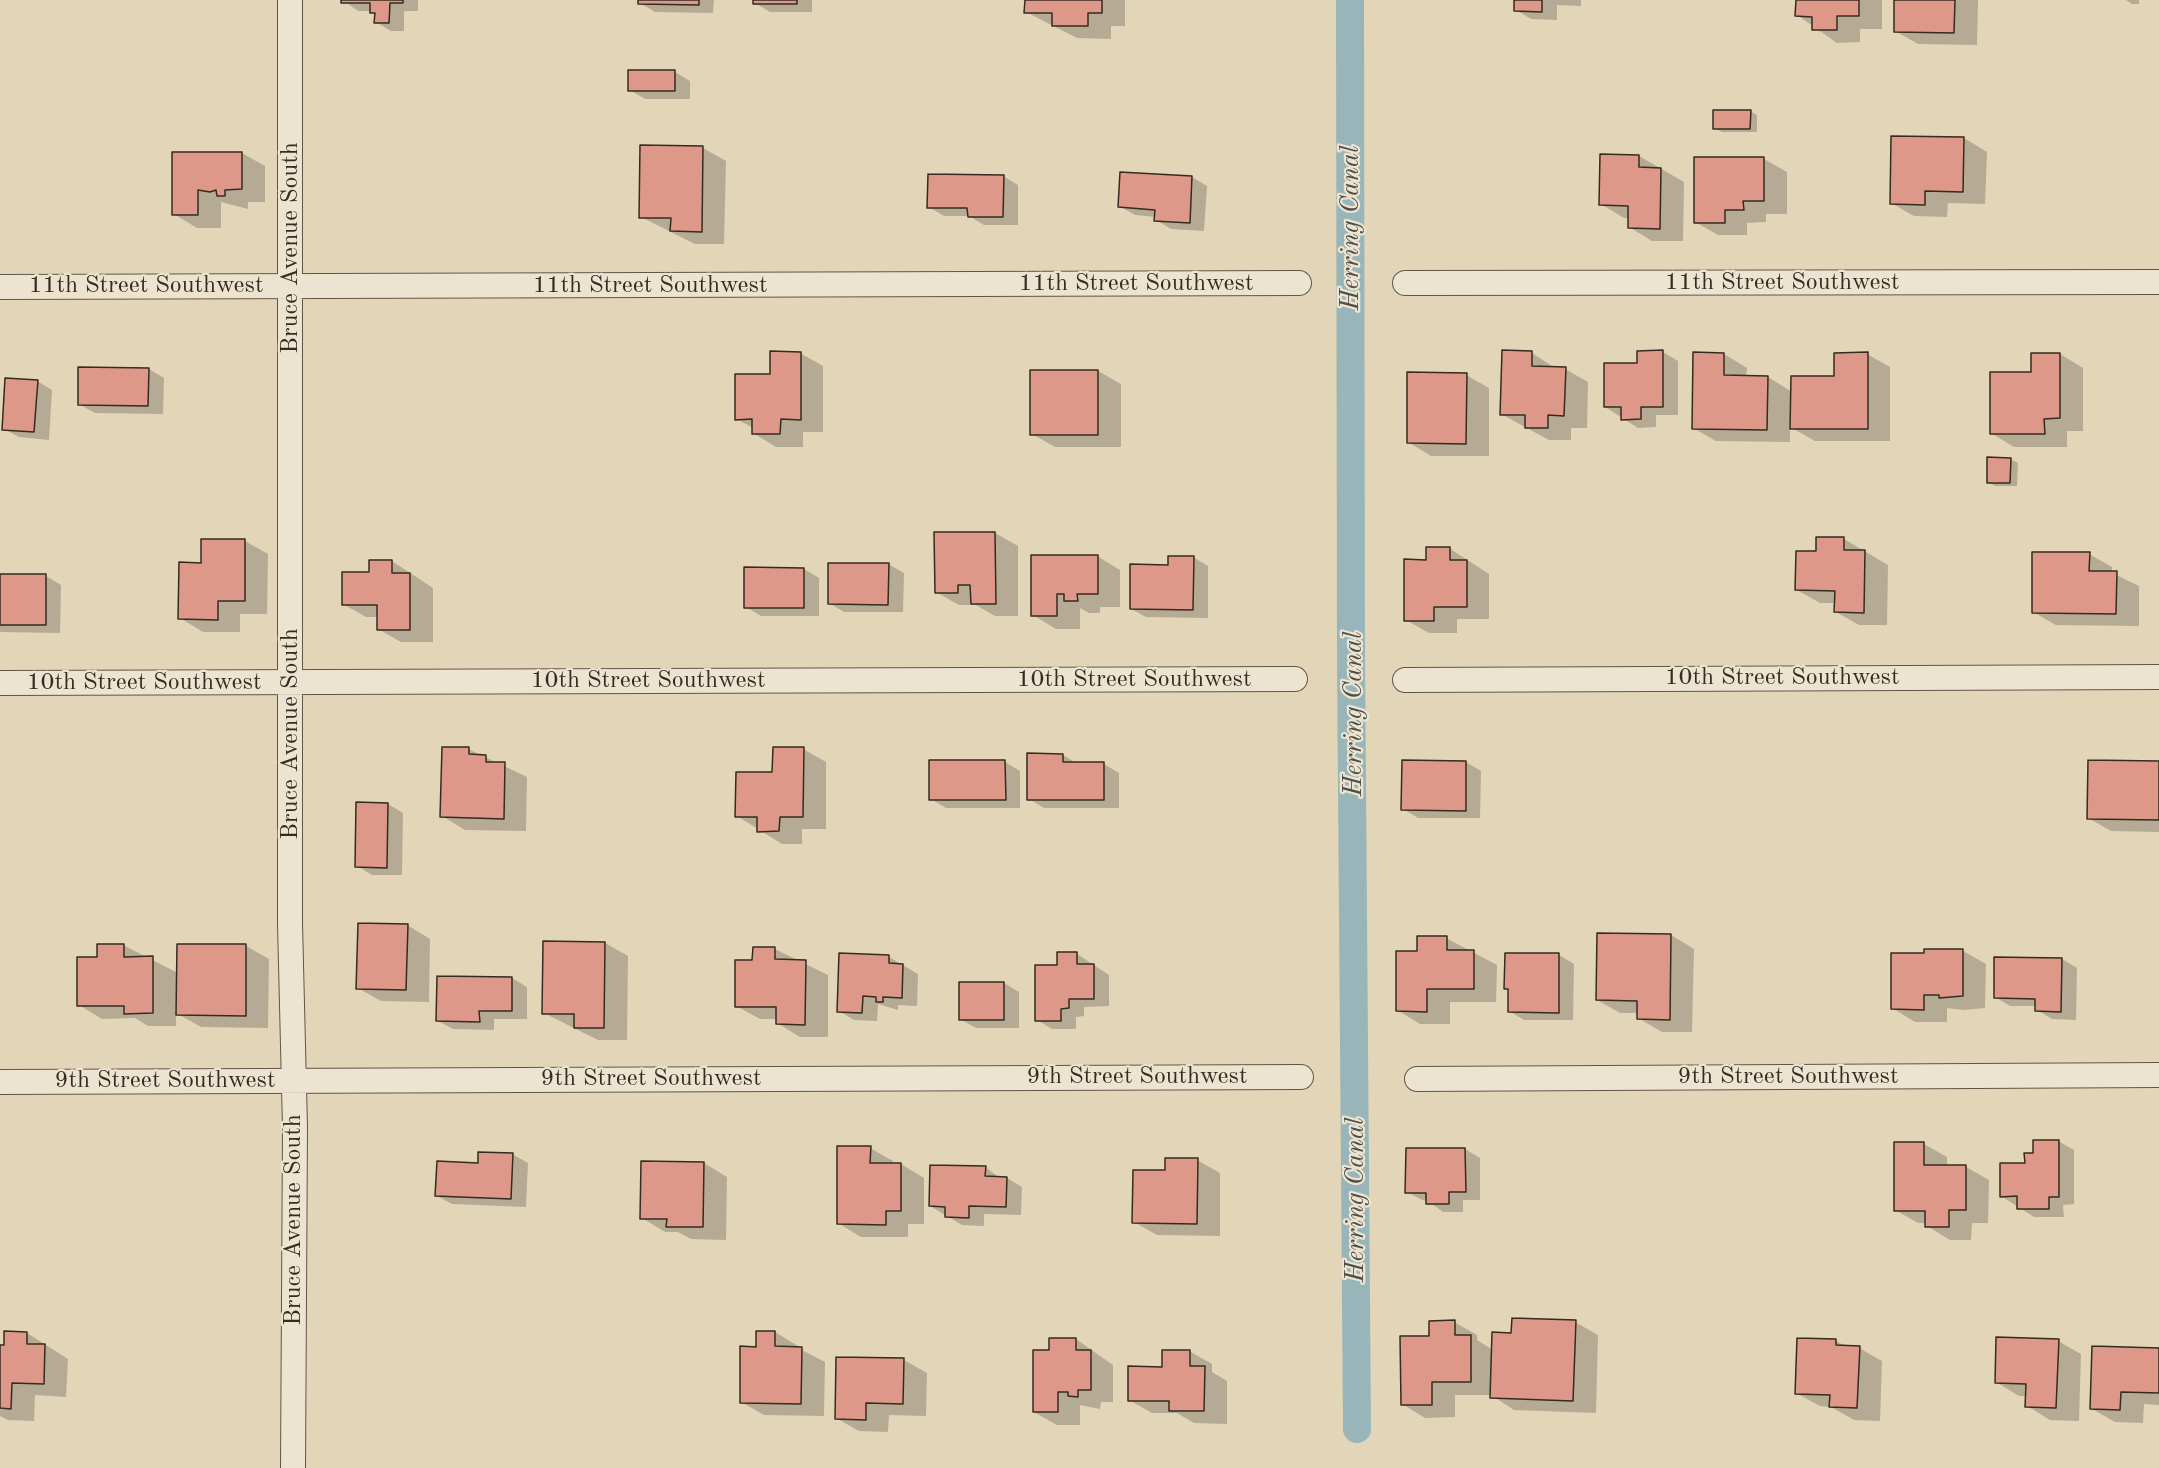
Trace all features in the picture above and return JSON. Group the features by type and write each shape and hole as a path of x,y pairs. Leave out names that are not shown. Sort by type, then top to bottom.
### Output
{"street":[{"name":"Bruce Avenue South","path":"290,0 290,923 294,1080 293,1468"},
{"name":"11th Street Southwest","path":"1404,283 2159,282"},
{"name":"11th Street Southwest","path":"0,287 1299,283"},
{"name":"10th Street Southwest","path":"1405,680 2159,677"},
{"name":"10th Street Southwest","path":"0,683 1295,679"},
{"name":"9th Street Southwest","path":"1417,1078 2159,1075"},
{"name":"9th Street Southwest","path":"0,1082 1301,1077"}],"building":[{"path":"341,0 403,0 403,3 390,3 389,23 374,23 375,13 370,13 370,3 341,3"},
{"path":"638,0 699,0 699,5 638,4"},
{"path":"753,0 797,0 797,4 753,4"},
{"path":"1025,0 1102,0 1102,13 1088,13 1088,26 1052,26 1052,13 1024,13"},
{"path":"1514,0 1542,0 1542,12 1514,11"},
{"path":"1796,0 1859,0 1859,16 1837,16 1837,30 1812,30 1812,17 1795,16"},
{"path":"1894,0 1955,0 1954,33 1894,32"},
{"path":"628,70 675,70 675,91 628,91"},
{"path":"1713,110 1751,110 1750,129 1713,129"},
{"path":"1891,136 1964,137 1963,192 1925,191 1925,205 1890,204"},
{"path":"640,145 703,146 702,232 670,231 671,218 639,218"},
{"path":"172,152 242,152 242,189 225,190 225,196 217,196 216,190 210,192 198,190 198,215 172,215"},
{"path":"1600,154 1639,155 1639,167 1661,168 1660,229 1628,228 1628,206 1599,205"},
{"path":"1694,157 1764,157 1764,201 1743,201 1744,210 1725,210 1725,223 1694,223"},
{"path":"1120,172 1192,176 1190,223 1154,221 1155,210 1118,207"},
{"path":"928,174 1004,175 1003,217 968,217 967,208 927,208"},
{"path":"1502,350 1532,351 1532,366 1566,367 1564,416 1548,415 1548,428 1525,428 1525,415 1500,415"},
{"path":"1663,350 1663,407 1641,407 1641,419 1621,420 1621,407 1604,407 1604,363 1637,363 1637,351"},
{"path":"770,351 801,352 801,420 781,419 780,434 752,434 752,419 735,420 735,374 770,374"},
{"path":"1693,352 1724,353 1724,375 1768,376 1767,430 1692,429"},
{"path":"1868,352 1868,429 1790,429 1791,376 1834,376 1834,353"},
{"path":"2031,353 2060,353 2060,418 2044,419 2045,434 1990,434 1990,372 2031,372"},
{"path":"78,367 149,368 148,406 78,405"},
{"path":"1030,370 1098,370 1098,435 1030,435"},
{"path":"1407,372 1467,373 1466,444 1407,443"},
{"path":"5,378 38,380 34,432 2,430"},
{"path":"1987,457 2011,458 2010,483 1987,483"},
{"path":"934,532 995,532 996,604 971,604 970,585 958,585 958,593 935,593"},
{"path":"1816,537 1844,537 1844,550 1865,550 1864,613 1834,612 1835,591 1795,590 1796,551 1816,551"},
{"path":"201,539 245,539 245,601 218,601 218,620 178,619 179,562 201,563"},
{"path":"1426,547 1450,547 1450,560 1467,560 1467,607 1434,607 1434,621 1404,621 1404,559 1426,560"},
{"path":"2032,552 2090,552 2089,571 2117,571 2116,614 2032,613"},
{"path":"1031,555 1098,555 1098,594 1077,594 1078,601 1064,601 1064,594 1057,594 1057,616 1031,616"},
{"path":"1168,556 1194,556 1193,610 1130,609 1130,564 1168,565"},
{"path":"369,560 392,560 392,573 410,573 410,630 377,630 377,605 342,605 342,572 369,572"},
{"path":"828,563 889,563 888,605 828,604"},
{"path":"744,567 804,568 804,608 744,608"},
{"path":"0,574 46,574 46,625 0,625"},
{"path":"442,747 469,747 469,754 486,755 486,762 505,762 504,819 440,817"},
{"path":"773,747 804,747 803,817 780,817 779,831 757,832 757,817 735,817 736,772 772,772"},
{"path":"1027,753 1063,754 1063,762 1104,762 1104,800 1027,800"},
{"path":"929,760 1005,760 1006,800 929,800"},
{"path":"1402,760 1466,761 1466,811 1401,810"},
{"path":"2088,760 2159,761 2159,820 2087,819"},
{"path":"356,802 388,803 387,868 355,867"},
{"path":"358,923 408,924 406,990 356,989"},
{"path":"1597,933 1671,934 1670,1020 1637,1019 1637,1001 1596,1000"},
{"path":"1417,936 1447,936 1447,950 1474,950 1474,989 1427,989 1427,1012 1396,1011 1396,951 1417,951"},
{"path":"543,941 605,942 604,1028 574,1028 574,1014 542,1014"},
{"path":"97,944 124,944 124,957 153,956 153,1013 124,1014 124,1006 77,1006 77,957 97,957"},
{"path":"177,944 246,944 246,1016 176,1015"},
{"path":"753,947 775,947 775,959 806,960 805,1025 776,1024 776,1007 735,1007 735,960 752,960"},
{"path":"1924,949 1963,949 1963,996 1939,998 1939,995 1924,995 1924,1010 1891,1009 1891,953 1924,953"},
{"path":"1057,952 1077,952 1077,964 1094,964 1094,999 1069,999 1069,1008 1061,1009 1061,1021 1035,1021 1035,965 1057,965"},
{"path":"839,953 889,955 889,963 903,964 902,998 883,997 883,1002 876,1002 876,997 863,996 862,1013 837,1012"},
{"path":"1505,953 1559,953 1559,1013 1508,1012 1508,989 1504,989"},
{"path":"1994,957 2062,958 2061,1012 2035,1011 2035,999 1994,998"},
{"path":"437,976 512,977 512,1011 479,1011 480,1022 436,1021"},
{"path":"959,982 1004,982 1004,1020 959,1020"},
{"path":"2033,1140 2059,1140 2059,1197 2049,1197 2049,1209 2017,1209 2017,1196 2000,1197 2000,1163 2025,1163 2024,1153 2033,1153"},
{"path":"1894,1142 1924,1142 1924,1165 1966,1165 1966,1210 1949,1210 1949,1227 1925,1227 1925,1211 1894,1211"},
{"path":"837,1146 871,1146 870,1163 901,1163 901,1211 886,1211 886,1225 837,1224"},
{"path":"1406,1148 1465,1148 1466,1192 1449,1192 1449,1204 1426,1204 1426,1193 1405,1193"},
{"path":"478,1152 513,1153 511,1199 435,1196 437,1161 478,1163"},
{"path":"1165,1158 1198,1158 1197,1224 1132,1223 1133,1170 1165,1170"},
{"path":"641,1161 704,1162 703,1227 666,1227 667,1219 640,1219"},
{"path":"930,1165 986,1166 985,1176 1007,1177 1006,1207 969,1206 969,1218 945,1217 945,1207 929,1206"},
{"path":"1512,1318 1576,1320 1573,1401 1490,1398 1492,1332 1511,1333"},
{"path":"1455,1320 1455,1335 1471,1335 1471,1382 1432,1382 1432,1405 1401,1405 1400,1336 1429,1336 1429,1321"},
{"path":"4,1331 27,1332 27,1344 45,1344 44,1384 12,1383 11,1409 0,1408 0,1345 4,1345"},
{"path":"756,1331 775,1331 775,1346 802,1347 801,1404 740,1403 740,1346 756,1347"},
{"path":"1996,1337 2059,1339 2056,1408 2025,1407 2026,1384 1995,1383"},
{"path":"1049,1338 1076,1338 1076,1350 1091,1350 1091,1390 1078,1390 1078,1397 1068,1396 1068,1392 1058,1392 1058,1412 1033,1412 1033,1350 1049,1350"},
{"path":"1797,1338 1836,1339 1836,1345 1860,1346 1857,1408 1829,1407 1830,1395 1795,1394"},
{"path":"2092,1346 2159,1348 2159,1393 2121,1392 2120,1410 2090,1409"},
{"path":"1162,1350 1190,1350 1190,1366 1205,1366 1204,1411 1169,1411 1169,1401 1128,1401 1128,1366 1162,1367"},
{"path":"836,1357 904,1358 903,1404 866,1403 866,1420 835,1419"}],"waterway":[{"name":"Herring Canal","path":"1350,0 1351,659 1357,1429"}]}
